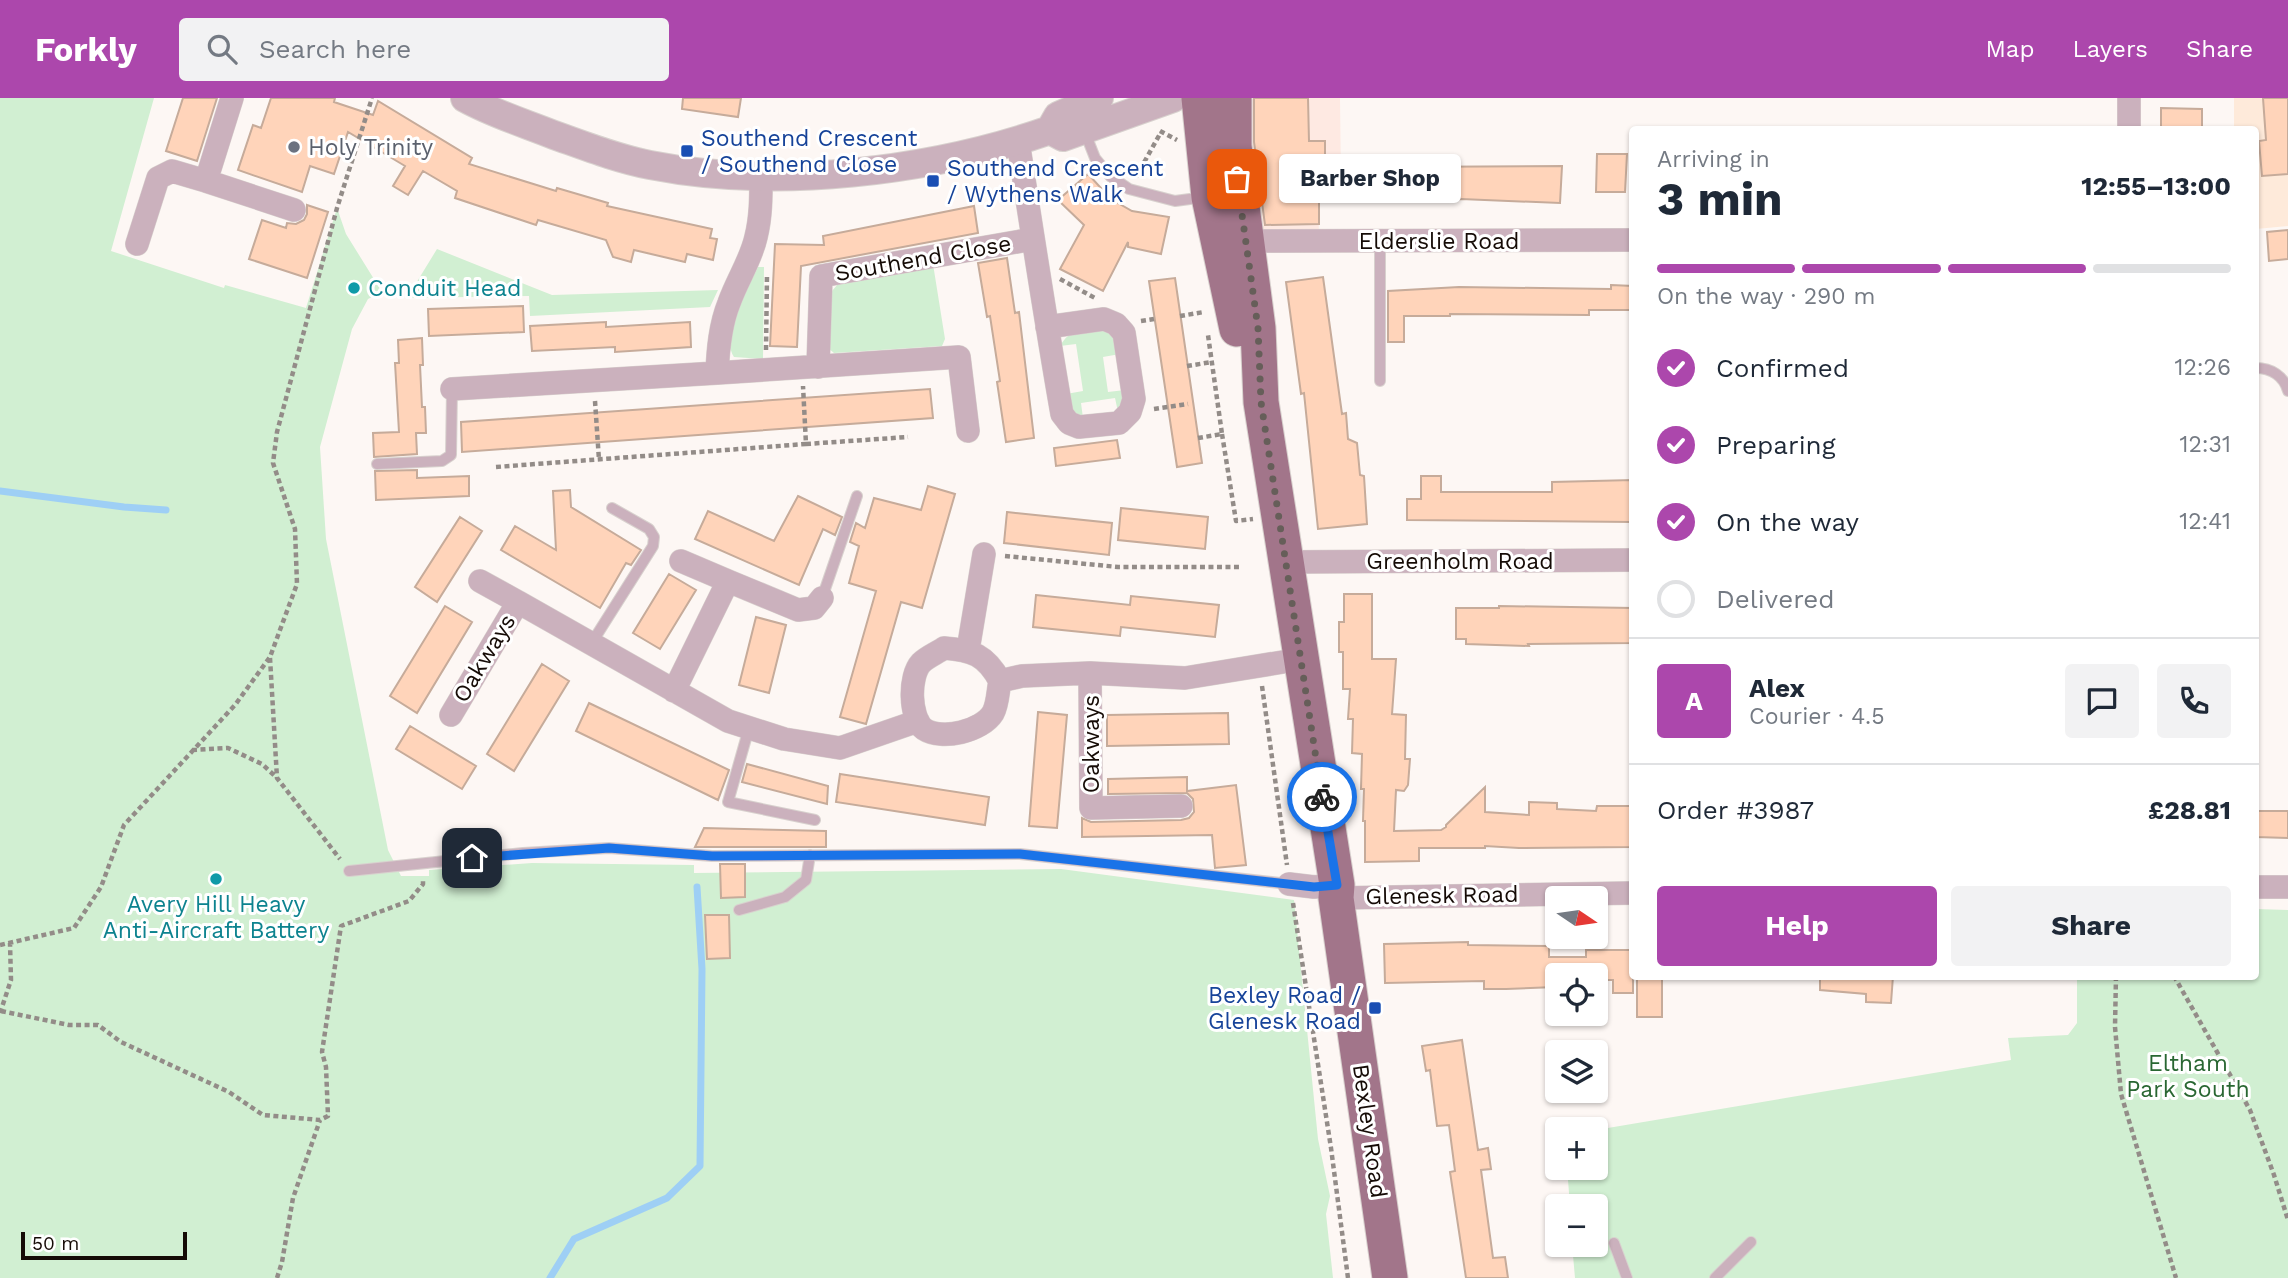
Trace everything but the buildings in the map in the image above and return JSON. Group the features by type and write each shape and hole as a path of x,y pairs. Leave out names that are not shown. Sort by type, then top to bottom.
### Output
{"main road":[{"name":"Bexley Road","path":"1199,98 1209,197 1238,332 1261,402"},
{"name":"Bexley Road","path":"1234,98 1234,146 1258,328 1261,402 1336,891 1390,1278"}],"street":[{"path":"206,181 232,98"},
{"path":"465,98 511,120 650,165 761,176 828,174 966,153 1018,141 1050,130 1058,116 1100,98"},
{"path":"1050,130 1063,137 1173,98"},
{"path":"2129,98 2129,126"},
{"path":"1018,141 1047,327 1062,414 1069,423 1079,427 1119,423 1130,412 1134,399 1124,333 1116,324 1104,319 1047,327"},
{"path":"137,244 158,178 172,171 293,210"},
{"path":"717,373 719,346 728,304 756,239 761,211 761,176"},
{"name":"Southend Close","path":"810,367 821,276 1033,239"},
{"name":"Elderslie Road","path":"1245,241 1629,240"},
{"path":"452,389 959,357 968,431"},
{"path":"968,650 984,554"},
{"name":"Greenholm Road","path":"1287,562 1629,560"},
{"path":"681,561 798,610 814,608 822,598"},
{"path":"674,691 728,581"},
{"name":"Oakways","path":"480,582 729,721 749,728 784,739 840,748 918,720"},
{"name":"Oakways","path":"451,715 518,602"},
{"path":"944,648 968,650 991,664 1000,681 993,714 972,731 945,734 925,729 918,720 910,694 919,664 944,648"},
{"name":"Oakways","path":"1000,681 1022,676 1090,673 1185,678 1301,659"},
{"name":"Oakways","path":"1090,673 1091,808 1181,806"},
{"name":"Glenesk Road","path":"1288,875 1314,887 1336,891 1629,893"},
{"path":"2259,887 2288,887"}],"lane":[{"path":"1084,130 1095,158 1110,176 1129,189 1175,201 1209,197"},
{"path":"1380,242 1380,381"},
{"path":"2259,368 2277,373 2288,391"},
{"path":"377,464 442,461 451,455 452,389"},
{"path":"822,598 857,496"},
{"path":"591,645 653,546 654,537 649,529 612,508"},
{"path":"749,728 729,802 815,820"},
{"path":"349,871 523,853 609,848 712,856 1020,854 1288,875"},
{"path":"739,910 785,897 806,880 810,855"},
{"path":"1715,1278 1751,1242"},
{"path":"1614,1243 1627,1278"}],"path":[{"path":"0,945 74,928 101,887 124,825 235,705 270,657 297,583 295,528 273,463 277,432 337,208 372,98"},
{"path":"1129,189 1159,130 1180,141"},
{"path":"748,261 767,262 766,370"},
{"path":"1180,316 1204,312"},
{"path":"1187,366 1212,362"},
{"path":"806,444 810,367"},
{"path":"594,382 599,460"},
{"path":"1130,412 1188,404"},
{"path":"1222,434 1236,521 1264,517"},
{"path":"496,467 908,437"},
{"path":"984,554 1118,567 1241,567"},
{"path":"270,657 277,778"},
{"path":"1260,666 1348,1278"},
{"path":"192,750 228,748 262,764 277,778 349,871"},
{"path":"10,943 11,981 0,1012 69,1025 99,1025 121,1042 229,1092 262,1115 320,1120 328,1116 326,1067 322,1052 341,926 409,901 423,884 421,864"},
{"path":"2116,980 2115,1027 2121,1094 2176,1278"},
{"path":"2176,980 2250,1110 2288,1220"},
{"path":"277,1278 293,1198 320,1120"}],"shaded area":[{"path":"1244,98 1340,98 1341,183 1318,202 1319,235 1255,235"},
{"path":"2234,98 2288,98 2288,226 2259,229 2259,126 2234,126"}],"green space":[{"path":"0,98 154,98 111,251 224,288 225,285 306,308 337,208 346,234 382,292 368,299 352,329 320,447 326,539 388,850 401,876 429,876 429,870 532,863 694,865 694,873 1061,869 1294,900 1318,1139 1330,1196 1326,1214 1333,1278 0,1278"},
{"path":"437,249 552,295 718,290 710,307 530,316 529,296 407,298"},
{"path":"933,264 945,339 942,346 834,353 828,348 832,291 843,278"},
{"path":"758,267 764,267 763,359 734,357 730,337 733,325"},
{"path":"1100,327 1117,336 1120,354 1103,357 1108,392 1125,390 1126,399 1118,412 1115,398 1081,403 1083,418 1074,415 1066,394 1083,391 1076,344 1060,346 1072,333"},
{"name":"Eltham Park South","path":"2259,909 2288,910 2288,1278 1575,1278 1573,1257 1608,1257 1608,1194 1569,1194 1568,1180 1608,1180 1608,1128 2011,1060 2008,1038 2068,1035 2077,1023 2077,980 2259,980"}],"waterway":[{"path":"0,491 166,510"},
{"path":"550,1278 574,1239 667,1198 700,1166 702,969 697,887"}],"way so far":[{"path":"1237,179 1258,328 1261,402 1322,797"}],"place":[{"name":"Holy Trinity","path":"294,147"},
{"name":"Southend Crescent / Southend Close","path":"687,151"},
{"name":"Barber Shop","path":"1237,179"},
{"name":"Southend Crescent / Wythens Walk","path":"933,181"},
{"name":"Conduit Head","path":"354,288"},
{"name":"Avery Hill Heavy Anti-Aircraft Battery","path":"216,879"},
{"name":"Bexley Road / Glenesk Road","path":"1375,1008"}],"route":[{"path":"472,858 609,848 712,856 1020,854 1314,887 1337,885 1322,797"}]}
